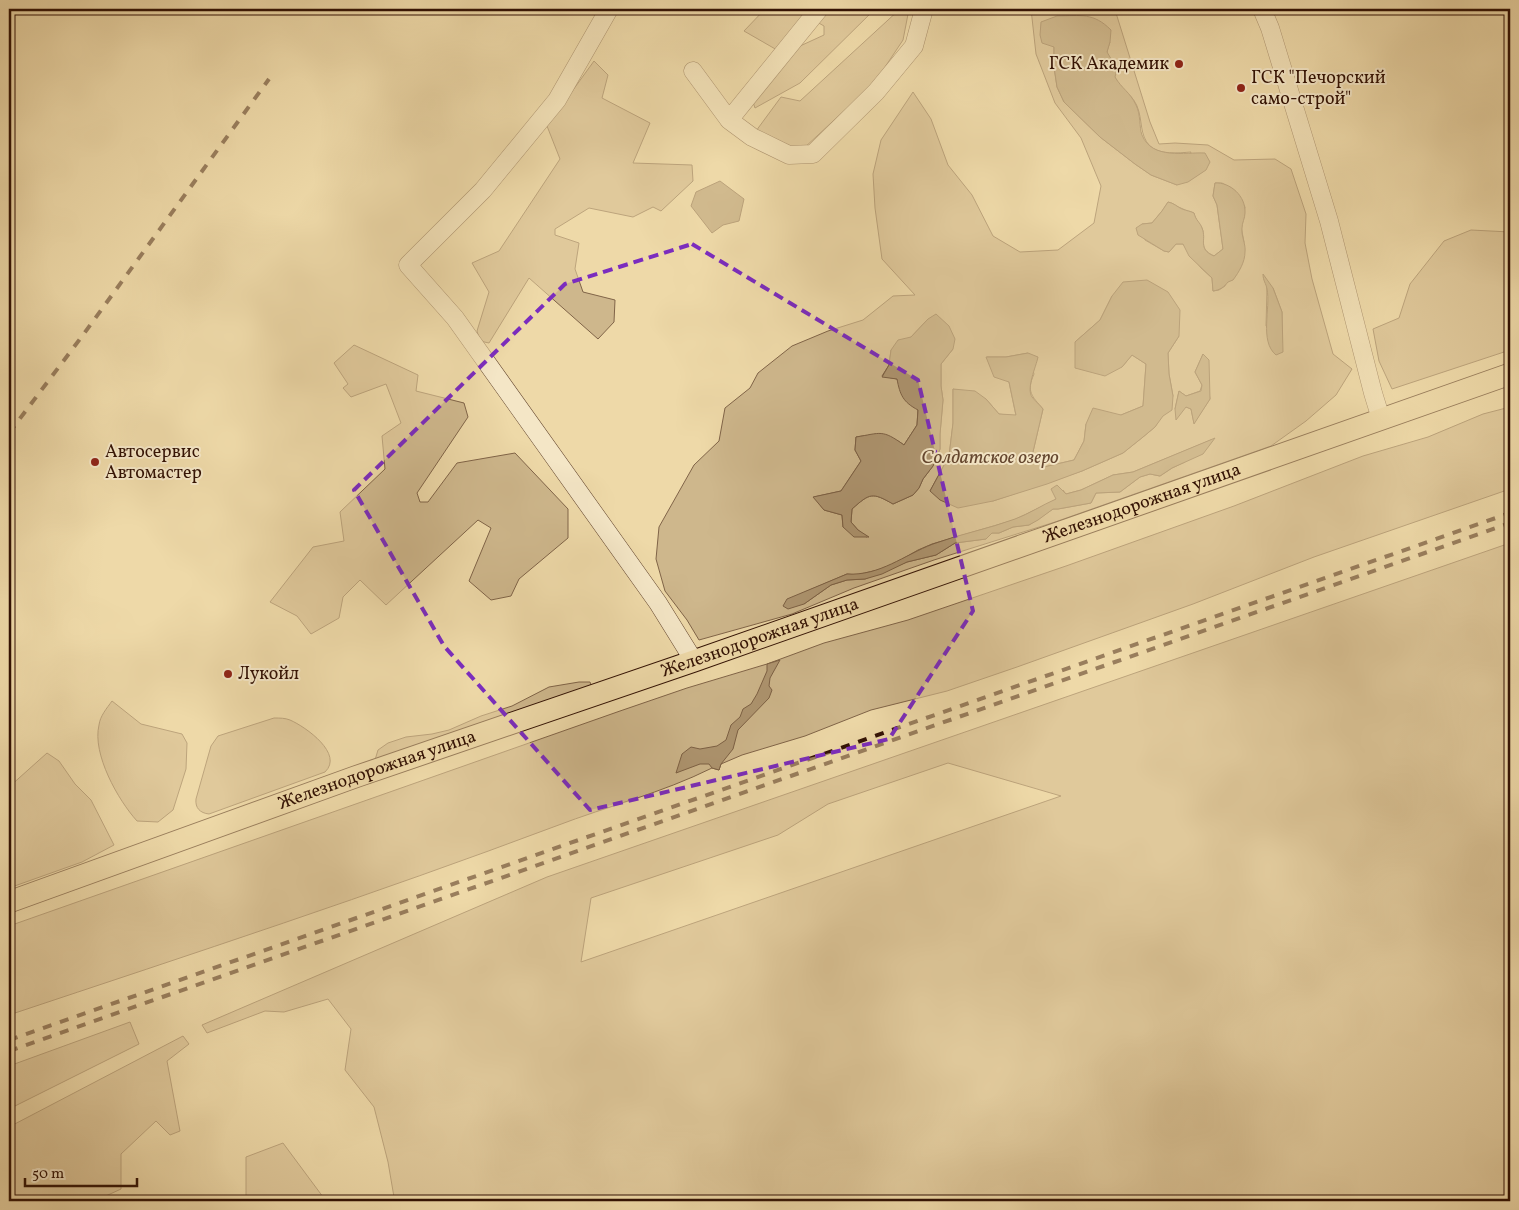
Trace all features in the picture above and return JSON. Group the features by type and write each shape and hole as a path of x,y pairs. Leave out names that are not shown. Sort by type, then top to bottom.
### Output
{"main road":[{"name":"Железнодорожная улица","path":"9,902 355,777 694,661 1510,374"}],"street":[{"path":"609,9 557,100 483,190 408,265 455,318 658,603 694,661"},
{"path":"728,120 819,9"},
{"path":"693,71 728,120 752,137 789,155 813,154 876,92 914,46 924,9"},
{"path":"1262,9 1270,28 1329,221 1381,420"}],"highlighted area":[{"path":"692,244 918,380 973,611 889,739 590,810 444,646 354,490 565,284"}],"shaded area":[{"path":"765,9 875,9 800,83 755,108 752,99 787,52 824,35 824,26 817,22 777,50 744,31"},
{"path":"900,9 909,9 903,40 875,82 803,149 778,145 756,131 781,97 800,101"},
{"path":"1031,9 1104,9 1116,13 1150,122 1159,144 1208,145 1234,160 1275,159 1291,169 1306,214 1305,243 1312,279 1333,354 1352,369 1336,395 1306,421 1271,446 1055,522 934,560 854,588 792,614 699,640 687,620 665,591 656,559 659,527 694,465 719,441 725,408 750,388 758,373 792,346 828,331 863,320 893,296 915,295 882,259 875,208 873,174 881,140 913,92 931,119 948,165 972,195 993,236 1020,252 1058,250 1094,223 1101,186 1081,138 1055,103 1036,54","holes":["1110,42 1107,53 1110,65 1118,83 1137,106 1144,137 1147,142 1159,151 1191,152 1177,185 1151,175 1135,164 1100,137 1064,102 1057,87 1054,47","1215,183 1222,183 1233,189 1245,207 1241,226 1244,242 1225,286 1213,291 1212,278 1201,268 1183,244 1176,244 1169,252 1164,251 1145,240 1142,224 1152,223 1168,202 1193,212 1202,228 1204,247 1214,256 1223,249 1217,205 1213,196","1267,288 1273,288 1282,312 1282,343 1266,326","1112,296 1179,336 1168,353 1173,396 1155,427 1123,453 1082,471 993,501 930,491 949,456 953,423 953,389 986,399 999,414 1016,416 1009,382 987,357 1006,357 1028,353 1034,374 1030,390 1043,409 1032,456 1044,467 1074,460 1084,441 1086,424 1121,415 1143,406 1146,364 1132,355 1122,367 1075,342 1100,320","928,319 953,349 941,364 943,400 940,449 933,466 913,495 893,504 880,497 871,496 852,509 851,522 867,537 843,527 842,515 824,510 814,497 841,491 861,461 855,450 856,437 881,436 899,441 904,445 917,425 918,409 897,379 882,376 889,365 891,350 911,337","1203,354 1210,399 1194,423 1191,409 1186,407 1175,409 1179,391 1186,396 1200,391 1202,385 1195,372","1211,440 1185,462 1160,476 1150,474 1140,477 1120,492 1096,493 1091,503 1053,509 1029,525 992,533 986,539 955,543 936,555 907,562 865,579 847,580 831,585 804,604 805,592 847,574 856,575 887,568 932,544 1014,520 1057,499 1063,490 1066,494 1081,490 1113,475 1133,472"]},
{"path":"594,61 608,75 602,98 650,123 633,163 692,165 693,181 661,211 653,207 633,217 589,208 555,229 555,235 579,243 575,269 583,292 615,300 614,322 598,339 529,278 489,343 480,341 477,331 489,292 472,263 499,251 560,159 547,126"},
{"path":"1471,230 1510,232 1510,343 1504,352 1392,389 1379,361 1373,329 1399,318 1410,284 1444,241"},
{"path":"354,345 418,375 416,391 464,403 468,417 417,493 420,502 428,502 457,463 515,453 568,509 568,538 519,579 511,596 491,600 469,581 491,528 478,520 386,605 360,580 343,597 339,618 311,634 297,616 270,602 313,547 344,541 340,512 385,469 382,436 401,423 386,384 351,397 343,388 348,384 334,363"},
{"path":"1510,407 1510,489 1314,557 1193,604 1017,667 947,691 871,710 805,736 742,755 721,764 719,770 712,768 654,792 420,876 9,1015 9,926 687,688 767,664 824,643 908,620 1066,566 1234,506 1363,456 1428,437 1483,414"},
{"path":"1510,543 1510,1201 389,1201 394,1197 388,1162 374,1107 345,1070 351,1029 328,999 284,1012 265,1011 207,1033 202,1025 547,877","holes":["948,763 1061,796 581,962 591,898 778,835 828,804"]},
{"path":"590,682 593,690 375,760 378,750 388,743 406,737 449,730 481,716 512,706 549,687"},
{"path":"112,701 141,724 182,734 187,743 186,769 173,810 158,822 137,821 122,801 103,763 99,749 99,725 102,715"},
{"path":"274,718 290,720 321,742 330,757 330,765 325,772 209,814 201,811 196,805 196,799 211,746 218,736"},
{"path":"47,753 59,761 75,784 91,800 114,845 82,862 9,888 9,787"},
{"path":"130,1022 139,1044 9,1109 9,1066"},
{"path":"183,1036 189,1044 167,1061 180,1131 170,1135 156,1121 121,1154 121,1189 97,1201 9,1201 9,1127"},
{"path":"283,1143 326,1201 246,1201 246,1157"}],"water":[{"path":"1057,16 1086,16 1098,20 1111,30 1107,52 1117,69 1115,77 1136,105 1141,132 1147,143 1153,148 1170,153 1205,153 1210,162 1206,170 1188,182 1177,185 1151,175 1100,137 1064,102 1057,87 1054,47 1042,43 1040,35 1041,22"},
{"path":"720,181 744,199 739,221 723,225 712,233 691,206 696,192"},
{"path":"1215,183 1221,183 1236,191 1243,201 1245,213 1242,231 1245,256 1233,280 1220,289 1213,291 1212,278 1189,256 1183,244 1176,244 1169,252 1164,251 1138,235 1136,228 1142,224 1152,223 1168,202 1194,213 1202,228 1204,247 1214,256 1223,249 1217,205 1213,196"},
{"path":"1263,274 1273,288 1282,312 1283,352 1276,355 1268,341 1268,297"},
{"name":"Солдатское озеро","path":"1147,280 1168,292 1180,310 1179,336 1168,353 1173,396 1172,410 1163,416 1155,427 1123,453 1047,484 993,501 958,508 940,500 930,491 949,456 953,423 953,389 975,391 986,399 999,414 1016,415 1009,382 994,377 986,357 1006,357 1028,353 1038,357 1030,393 1043,409 1032,456 1044,467 1074,460 1084,441 1086,424 1093,408 1121,415 1143,406 1146,364 1132,355 1122,367 1105,376 1075,368 1075,342 1100,320 1112,296 1123,282"},
{"path":"936,314 949,326 955,339 953,349 941,364 943,400 940,449 933,466 913,495 893,504 880,497 871,496 852,509 851,522 858,530 869,537 854,537 843,527 842,515 824,510 813,497 841,491 861,461 855,450 856,437 881,433 891,436 904,445 917,425 918,410 903,398 897,379 882,377 889,365 891,350 898,340 911,337 928,319"},
{"path":"1203,354 1209,360 1210,399 1194,424 1191,409 1186,407 1176,420 1175,409 1179,391 1186,396 1201,391 1202,385 1195,372"},
{"path":"1215,438 1203,454 1172,468 1160,476 1150,474 1140,477 1120,492 1096,493 1091,503 1053,509 1029,525 992,533 986,539 955,543 936,555 907,562 882,574 865,579 847,580 831,585 804,604 788,609 783,606 787,599 847,574 870,572 892,564 933,544 1020,517 1056,499 1051,489 1057,485 1066,494 1081,490 1113,475 1133,472"},
{"path":"780,660 770,678 769,686 772,690 769,698 738,730 733,749 721,764 719,770 712,768 709,764 700,764 676,773 682,754 691,747 700,749 717,746 726,740 731,725 740,717 743,709 751,704 757,694 767,671 767,664"}],"railway":[{"path":"9,20 16,9"},
{"path":"9,433 83,335 269,79"},
{"path":"9,1040 1510,513"},
{"path":"9,1051 1510,523"}],"place":[{"name":"ГСК Академик","path":"1179,64"},
{"name":"ГСК \"Печорский само-строй\"","path":"1241,88"},
{"name":"Автосервис Автомастер","path":"95,462"},
{"name":"Лукойл","path":"228,674"}]}
